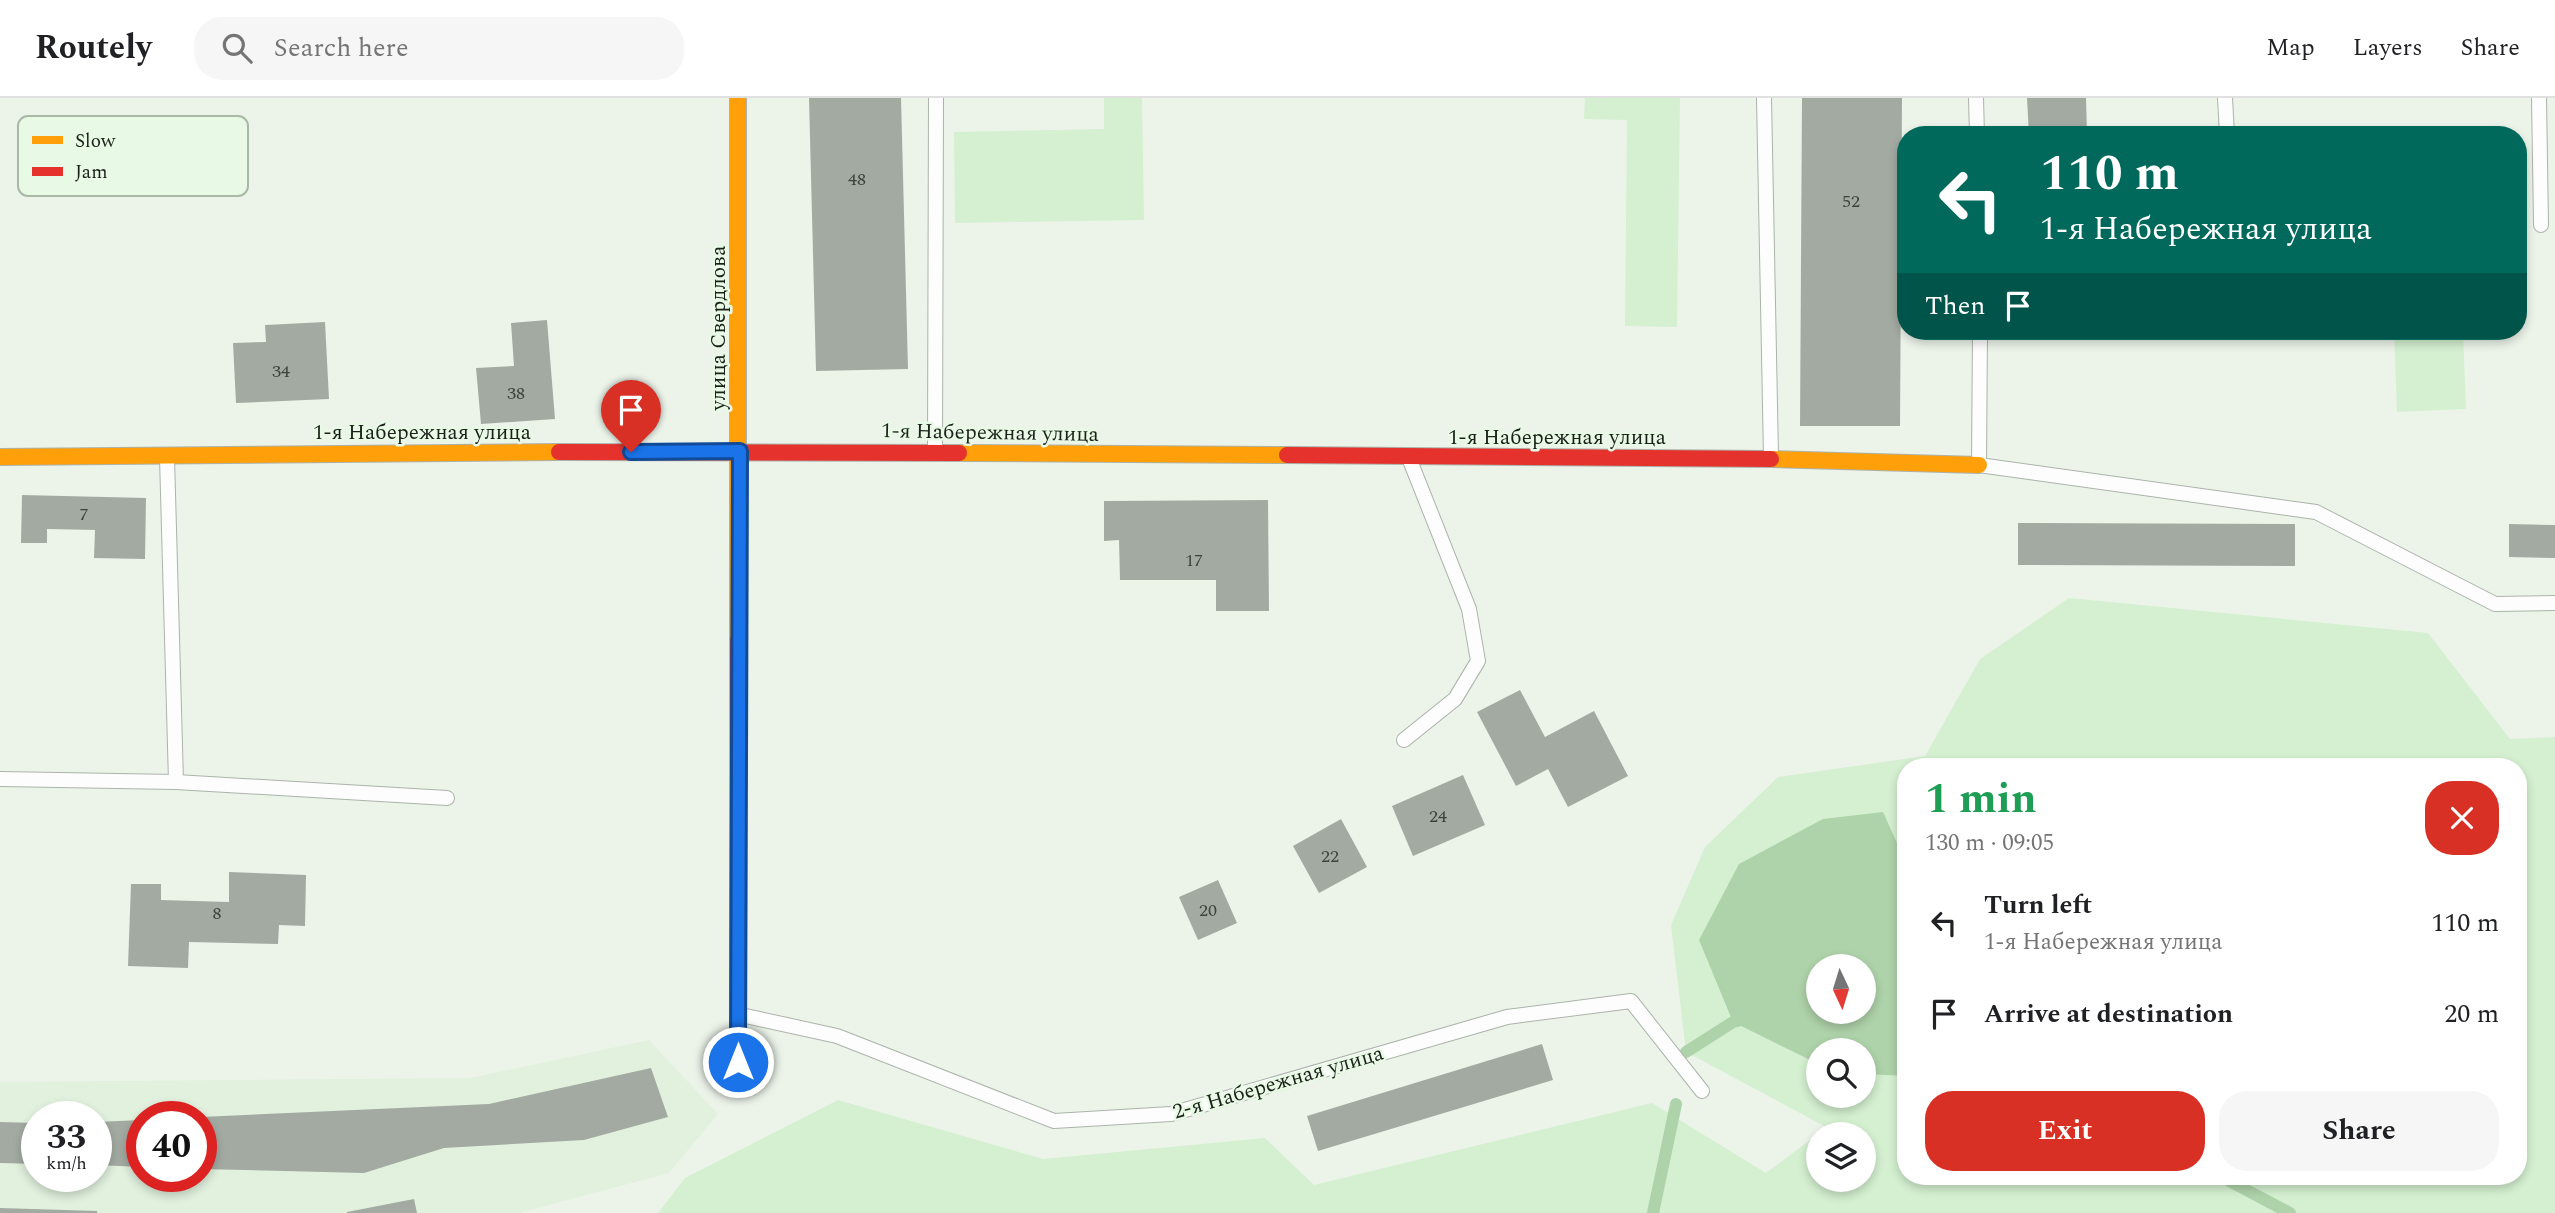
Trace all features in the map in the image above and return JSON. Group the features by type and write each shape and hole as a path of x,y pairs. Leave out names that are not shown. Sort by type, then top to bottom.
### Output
{"street":[{"name":"улица Свердлова","path":"738,98 738,1062"},
{"name":"1-я Набережная улица","path":"0,457 740,451 1771,459 1979,465"}],"lane":[{"path":"934,453 936,98"},
{"path":"1764,98 1771,459"},
{"path":"1976,98 1977,126"},
{"path":"2225,98 2227,126"},
{"path":"2539,98 2541,225"},
{"path":"1980,340 1979,465 2316,512 2495,604 2555,603"},
{"path":"167,455 176,782"},
{"path":"1404,740 1455,699 1478,661 1469,609 1408,457"},
{"path":"0,779 176,782 447,797"},
{"name":"2-я Набережная улица","path":"738,1014 837,1036 1054,1121 1171,1114 1507,1017 1631,1001 1702,1091"}],"shaded area":[{"path":"1104,98 1142,98 1144,220 955,223 954,132 1104,129"},
{"path":"1585,98 1680,98 1677,327 1625,326 1627,120 1584,119"},
{"path":"2394,340 2463,340 2466,409 2397,412"},
{"path":"2069,598 2428,633 2510,739 2555,737 2555,1213 658,1213 685,1178 838,1100 1043,1159 1265,1138 1314,1185 1652,1103 1766,1173 1806,1143 1806,1192 1876,1192 1876,1122 1817,1122 1686,1052 1671,925 1705,847 1778,777 1897,760 1897,844 1895,840 1733,1022 1806,1058 1806,1108 1876,1108 1876,1075 1897,1076 1897,1185 2527,1185 2527,758 1911,758 1925,756 1980,659"},
{"path":"1883,812 1897,843 1897,1076 1876,1075 1876,1038 1806,1038 1806,1058 1733,1022 1699,940 1739,864 1823,819"},
{"path":"649,1040 718,1114 669,1173 519,1213 0,1213 0,1082 470,1078"}],"building":[{"path":"809,98 901,98 908,369 816,371"},
{"path":"1802,98 1902,98 1902,126 1897,126 1897,340 1901,340 1900,426 1800,426"},
{"path":"2027,98 2086,98 2087,126 2029,126"},
{"path":"547,320 555,419 481,424 476,368 514,366 511,323"},
{"path":"325,322 329,399 236,403 233,343 266,342 265,325"},
{"path":"22,495 146,498 145,559 94,558 95,530 47,529 47,543 21,543"},
{"path":"1268,500 1269,611 1216,611 1216,580 1120,580 1119,540 1104,541 1104,501"},
{"path":"2018,523 2295,524 2295,566 2018,565"},
{"path":"2509,524 2555,525 2555,558 2509,557"},
{"path":"1520,690 1545,737 1594,711 1628,776 1568,807 1548,769 1516,786 1477,712"},
{"path":"1463,775 1485,825 1413,856 1392,806"},
{"path":"1341,819 1367,867 1319,893 1293,846"},
{"path":"229,872 306,875 305,926 279,925 278,944 189,942 188,968 128,966 131,884 161,884 161,900 229,902"},
{"path":"1218,880 1237,923 1198,940 1179,897"},
{"path":"1542,1044 1553,1080 1318,1151 1307,1116"},
{"path":"651,1068 668,1117 584,1140 444,1148 364,1173 217,1169 217,1116 489,1104"},
{"path":"112,1121 126,1121 126,1166 112,1166"},
{"path":"0,1122 21,1123 21,1164 0,1163"},
{"path":"414,1199 417,1213 347,1213 347,1212"},
{"path":"0,1208 97,1211 97,1213 0,1213"}],"waterway":[{"path":"1686,1052 1733,1022 1749,1018"},
{"path":"1653,1213 1676,1104"},
{"path":"2237,1185 2290,1213"}],"traffic: slow":[{"path":"738,98 738,641"},
{"path":"0,457 559,452"},
{"path":"959,453 1287,455"},
{"path":"1771,459 1979,465"}],"traffic: jam":[{"path":"559,452 959,453"},
{"path":"1287,455 1771,459"},
{"path":"738,641 738,1062"}],"route":[{"path":"631,452 740,451 738,1062"}]}
